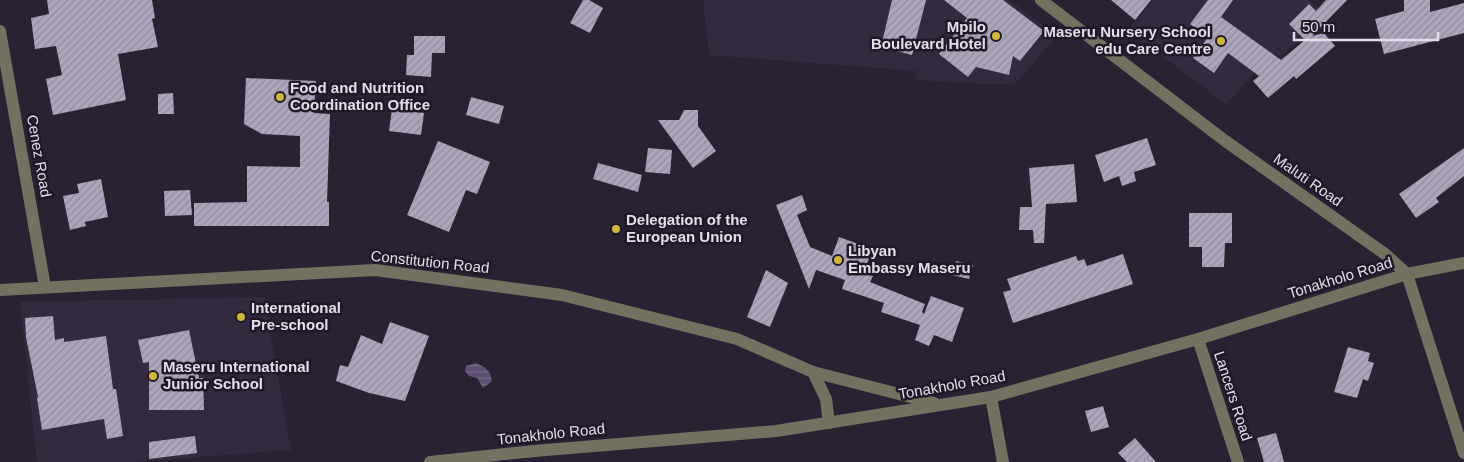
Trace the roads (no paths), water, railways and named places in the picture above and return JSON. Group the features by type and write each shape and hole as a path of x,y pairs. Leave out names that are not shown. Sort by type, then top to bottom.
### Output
{"street":[{"name":"Maluti Road","path":"1041,0 1224,140 1385,254 1407,274"},
{"name":"Cenez Road","path":"0,31 45,287"},
{"name":"Tonakholo Road","path":"430,462 534,451 776,431 990,397 1198,339 1407,274 1464,263"},
{"name":"Constitution Road","path":"0,290 375,270 562,295 737,339 813,372 939,404"},
{"path":"1407,274 1464,453"},
{"name":"Lancers Road","path":"1198,339 1238,462"},
{"path":"813,372 826,399 830,423"},
{"path":"990,397 1003,462"}],"place":[{"name":"Mpilo Boulevard Hotel","path":"996,36"},
{"name":"Maseru Nursery School edu Care Centre","path":"1221,41"},
{"name":"Food and Nutrition Coordination Office","path":"280,97"},
{"name":"Delegation of the European Union","path":"616,229"},
{"name":"Libyan Embassy Maseru","path":"838,260"},
{"name":"International Pre-school","path":"241,317"},
{"name":"Maseru International Junior School","path":"153,376"}]}
